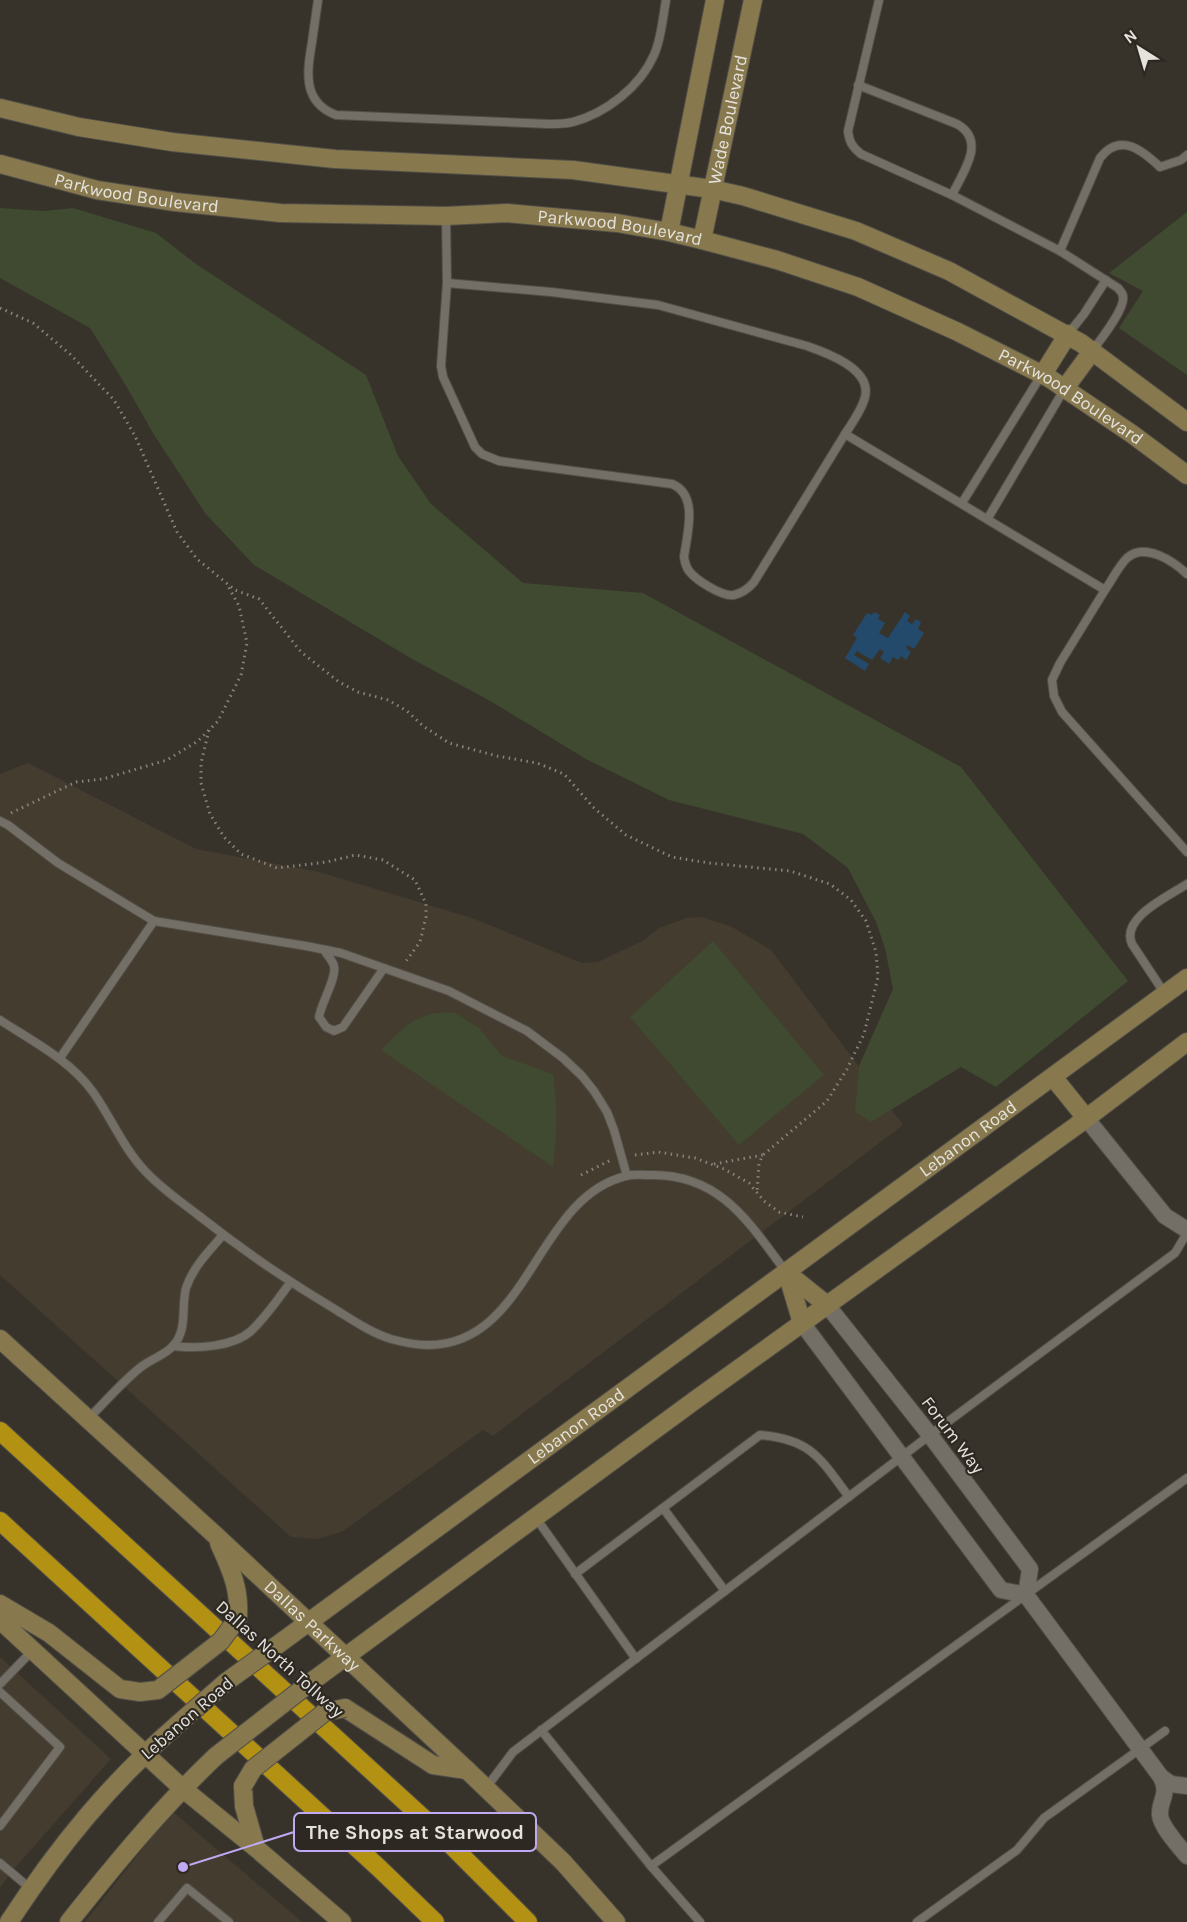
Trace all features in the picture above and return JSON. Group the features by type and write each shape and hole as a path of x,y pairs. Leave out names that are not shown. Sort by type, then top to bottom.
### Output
{"highway":[{"name":"Dallas North Tollway","path":"0,1431 434,1828 528,1922"},
{"path":"0,1521 380,1868 435,1922"}],"main road":[{"name":"Wade Boulevard","path":"669,232 715,0"},
{"name":"Wade Boulevard","path":"702,240 753,0"},
{"path":"0,108 79,127 184,143 335,159 573,170 712,189 743,196 856,231 949,271 1068,334 1093,350 1187,422"},
{"name":"Parkwood Boulevard","path":"0,164 97,190 175,202 280,213 446,216 507,213 617,223 702,240 858,287 958,332 1065,388 1187,475"},
{"path":"1042,374 1068,334"},
{"path":"1065,388 1093,350"},
{"name":"Lebanon Road","path":"9,1922 89,1813 145,1753 226,1682 1187,978"},
{"path":"69,1922 129,1847 182,1788 216,1756 311,1682 1187,1042"},
{"path":"1053,1077 1086,1118"},
{"path":"787,1273 827,1305"},
{"path":"787,1273 802,1323"},
{"name":"Dallas Parkway","path":"0,1339 214,1534 467,1770 563,1862 616,1922"},
{"path":"0,1604 50,1633 120,1689 140,1692 158,1689 221,1641 238,1618 239,1600 236,1585 214,1534"},
{"path":"0,1620 182,1788 342,1922"},
{"path":"256,1848 244,1806 243,1786 253,1770 325,1712 345,1708 433,1765 467,1770"}],"street":[{"path":"1086,1118 1165,1216 1187,1232"},
{"name":"Forum Way","path":"827,1305 930,1435 1030,1569 1026,1595"},
{"path":"802,1323 1001,1590 1026,1595 1161,1777 1165,1789 1160,1809 1161,1819 1187,1856"},
{"path":"1161,1777 1173,1785 1187,1786"}],"lane":[{"path":"318,0 307,74 310,89 316,101 325,111 336,115 549,124 571,122 597,113 622,95 640,78 655,54 666,0"},
{"path":"879,0 848,130 849,140 853,147 861,154 952,195 1060,251 1118,288 1124,299 1123,304 1093,350"},
{"path":"858,85 957,124 969,133 973,143 972,152 952,195"},
{"path":"1060,251 1100,158 1106,151 1120,144 1130,146 1147,154 1160,167 1181,160 1187,155"},
{"path":"446,216 447,283 441,366 443,377 475,447 482,454 499,461 672,484 680,487 689,507 684,558 686,566 695,578 725,595 744,591 754,582 865,398 864,379 855,370 827,353 807,346 658,306 551,292 447,283"},
{"path":"1068,334 1106,280"},
{"path":"962,503 1042,374"},
{"path":"987,518 1065,388"},
{"path":"845,434 1105,590"},
{"path":"1187,574 1159,556 1141,552 1128,557 1105,590 1052,680 1054,696 1062,712 1187,852"},
{"path":"1,822 58,863 154,921 324,950 448,991 527,1031 563,1058 582,1076 607,1112 627,1176"},
{"path":"1165,994 1132,944 1130,929 1142,914 1187,884"},
{"path":"60,1058 154,921"},
{"path":"324,950 334,967 333,978 321,1006 319,1017 326,1027 334,1031 343,1027 384,968"},
{"path":"0,1020 60,1058 81,1077 93,1091 129,1152 156,1183 223,1235 290,1282 390,1339 428,1345 445,1343 462,1338 495,1318 571,1211 598,1188 627,1176 660,1175 680,1179 719,1195 734,1206 748,1221 787,1273"},
{"path":"486,1788 513,1752 930,1435 1175,1253 1187,1232"},
{"path":"88,1419 144,1364 173,1346 184,1319 185,1291 191,1276 199,1262 223,1235"},
{"path":"173,1346 193,1348 238,1339 250,1332 290,1282"},
{"path":"576,1574 760,1435 781,1437 799,1443 821,1460 849,1497"},
{"path":"651,1866 1187,1478"},
{"path":"663,1508 725,1592"},
{"path":"536,1518 636,1659"},
{"path":"0,1684 33,1650"},
{"path":"0,1692 60,1747 0,1826"},
{"path":"541,1730 651,1866 700,1922"},
{"path":"917,1922 1017,1850 1044,1818 1165,1731"},
{"path":"0,1863 31,1889"},
{"path":"158,1922 187,1888 229,1922"}],"path":[{"path":"0,308 33,323 71,356 114,400 135,435 177,532 197,560 235,590 259,599 302,652 339,682 358,692 388,700 407,711 423,726 449,743 496,756 537,763 564,774 594,808 626,835 672,857 790,871 830,884 851,900 866,921 876,952 878,977 864,1034 847,1069 826,1101 763,1155 759,1163 757,1192"},
{"path":"1,822 11,814 76,782 103,779 167,760 198,741 210,730 218,721 240,675 247,643 239,606 227,584"},
{"path":"210,730 201,763 201,783 210,814 224,837 241,854 277,868 327,862 355,855 383,860 415,880 426,904 426,917 420,942 398,973"},
{"path":"635,1155 658,1152 695,1158 724,1168 749,1183 764,1201 779,1212 803,1217"},
{"path":"712,1164 763,1155"},
{"path":"581,1175 612,1160"}],"shaded area":[{"path":"28,763 196,849 319,872 472,918 582,963 598,962 644,940 659,928 686,918 702,917 732,927 771,950 903,1125 493,1436 483,1430 343,1531 318,1539 291,1537 0,1275 0,774"},
{"path":"0,1657 111,1759 12,1871 0,1888"},
{"path":"172,1811 302,1922 85,1922"}],"green space":[{"path":"0,208 43,211 73,208 156,233 196,264 366,375 398,456 431,504 523,583 643,593 961,767 1128,981 996,1087 961,1067 871,1122 855,1112 859,1066 893,989 885,948 876,922 848,868 803,834 669,800 586,759 254,565 205,513 153,433 90,328 0,278"},
{"path":"1187,212 1187,375 1119,328 1143,291 1109,273"},
{"path":"713,941 824,1075 739,1145 630,1017"},
{"path":"445,1012 455,1013 479,1028 502,1056 553,1074 556,1120 553,1167 381,1050 409,1024 424,1016"}],"water":[{"path":"874,612 880,615 878,619 885,623 879,633 888,638 905,612 910,616 907,621 912,624 916,619 921,622 918,629 924,633 914,649 908,645 906,648 911,652 906,660 901,656 898,660 893,657 889,664 880,658 884,652 880,649 872,660 857,651 854,655 869,664 865,671 845,658 857,638 853,635 867,613 872,615"}],"place":[{"name":"The Shops at Starwood","path":"183,1867"}]}
